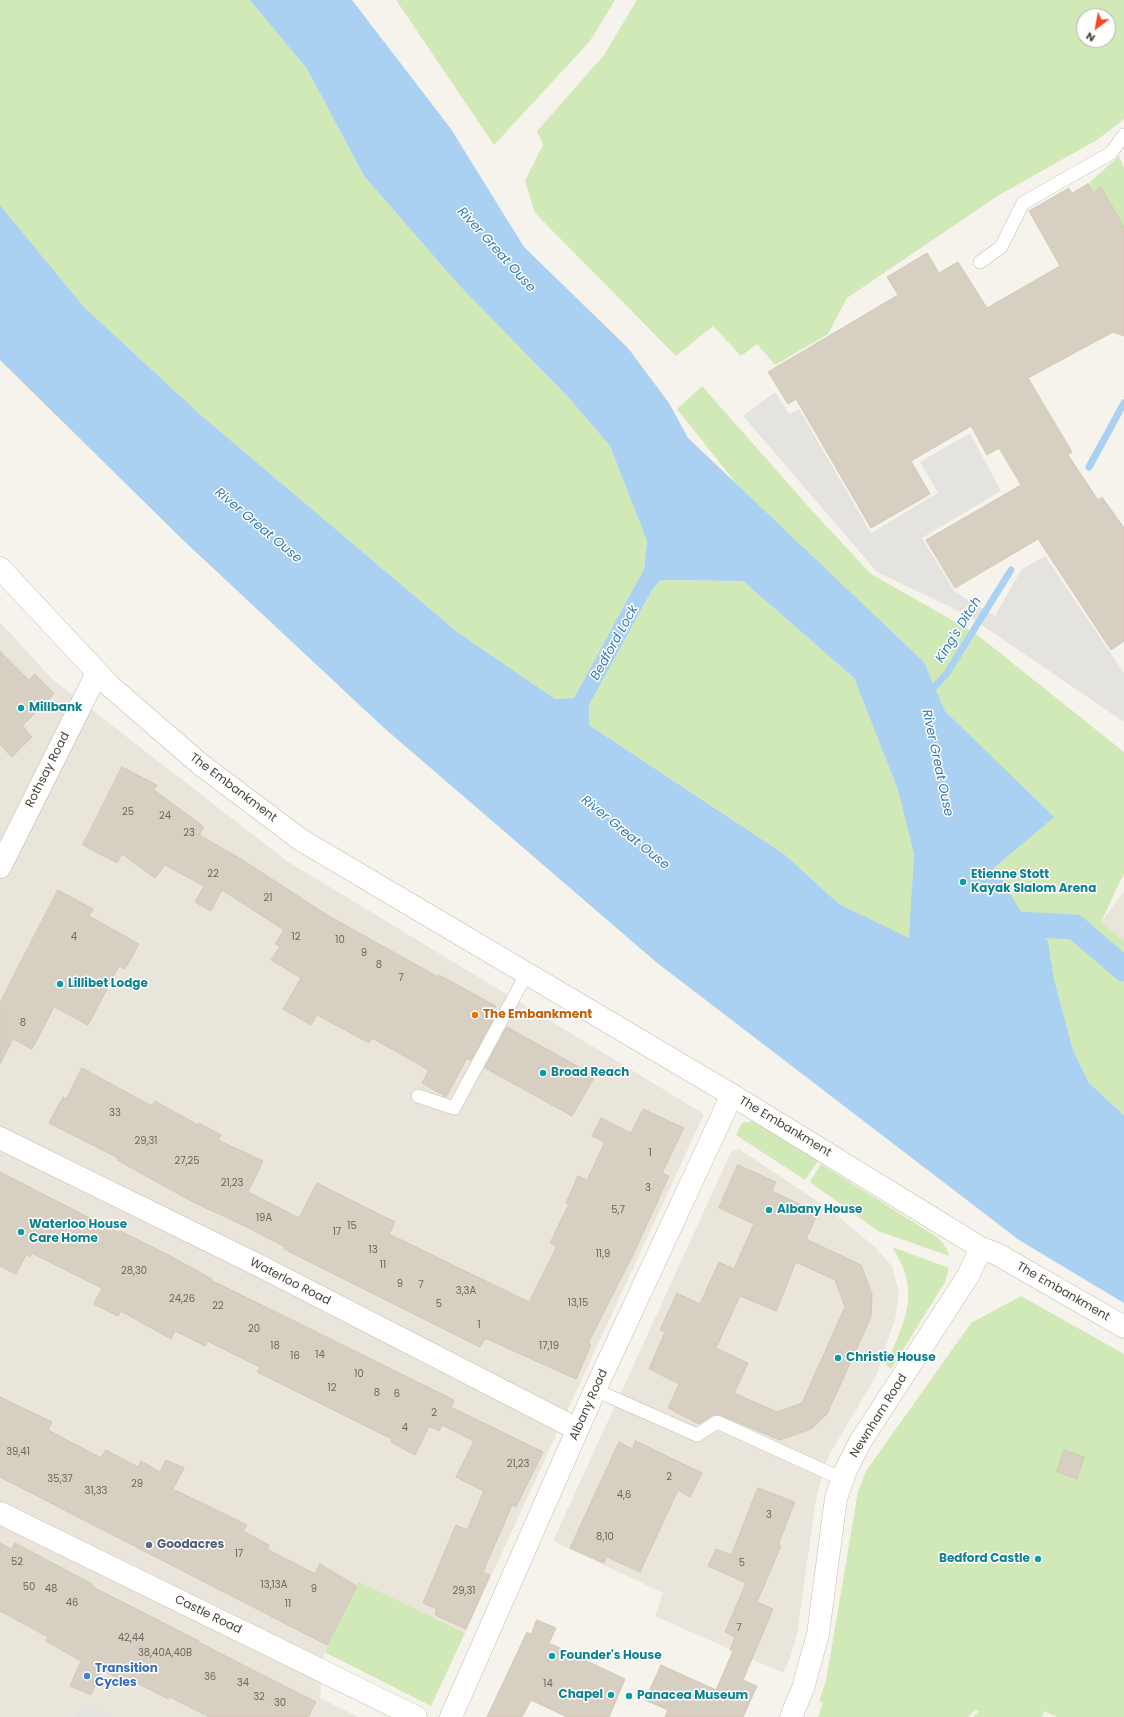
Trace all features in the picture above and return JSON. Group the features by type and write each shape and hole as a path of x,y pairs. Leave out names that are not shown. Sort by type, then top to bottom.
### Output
{"street":[{"name":"The Embankment","path":"0,568 110,686 200,764 300,840 732,1095 981,1248 997,1254 1124,1327"},
{"name":"Rothsay Road","path":"0,867 97,673"},
{"name":"Albany Road","path":"451,1717 577,1429 732,1095"},
{"name":"Waterloo Road","path":"0,1138 260,1266 577,1429"},
{"name":"Newnham Road","path":"791,1717 803,1688 818,1634 835,1505 842,1479 860,1442 968,1276 981,1248"},
{"name":"Castle Road","path":"0,1513 416,1717"}],"lane":[{"path":"980,262 1000,247 1022,203 1111,153 1124,135"},
{"path":"418,1096 454,1108 527,973"},
{"path":"595,1390 697,1435 717,1422 842,1479"}],"shaded area":[{"path":"775,392 789,414 799,409 871,533 938,493 920,462 970,433 1001,491 922,538 955,592 995,616 1021,570 1045,556 1124,673 1124,722 967,615 877,572 743,416"},
{"path":"0,622 52,679 287,861 704,1114 465,1633 359,1583 324,1652 320,1698 358,1717 0,1717"},
{"path":"1124,891 1124,940 1101,922"},
{"path":"739,1149 829,1209 875,1247 892,1266 899,1293 895,1319 876,1376 828,1457 820,1483 815,1505 797,1634 790,1658 783,1673 655,1616 663,1593 553,1541 731,1152"},
{"path":"83,1703 113,1717 76,1717"}],"green space":[{"path":"0,0 250,0 307,69 364,176 458,284 569,398 610,446 647,541 644,569 574,698 555,699 456,631 203,417 84,307 0,205"},
{"path":"396,0 615,0 590,41 494,145"},
{"path":"637,0 1124,0 1124,119 1097,140 999,195 847,298 828,334 775,365 757,344 741,356 713,326 676,356 535,213 525,181 543,145 537,131 604,55"},
{"path":"1119,156 1124,168 1124,227 1101,188 1093,193 1088,184"},
{"path":"702,386 815,514 871,574 975,633 1124,752 1124,873 1101,922 1124,940 1124,1115 1089,1083 1073,1050 1054,979 1048,941 909,939 839,904 784,854 589,725 589,705 652,590 661,580 743,581 854,678 898,790 914,854 912,895 998,873 994,868 1053,817 945,711 924,662 739,487 677,409"},
{"path":"753,1121 818,1161 805,1180 736,1135 742,1123"},
{"path":"821,1164 937,1237 946,1247 949,1256 878,1231 810,1182"},
{"path":"892,1247 949,1268 945,1282 891,1369 886,1365 904,1320 908,1292 906,1278 901,1263"},
{"path":"1021,1296 1124,1354 1124,1717 1057,1717 1044,1711 1042,1717 973,1717 979,1711 975,1710 968,1717 818,1717 823,1703 819,1701 826,1681 858,1491 866,1471 971,1323"},
{"path":"359,1582 465,1633 431,1706 324,1652"}],"water":[{"path":"250,0 352,0 451,129 524,247 628,348 669,403 688,438 924,662 945,711 1054,817 994,868 999,873 1019,909 1048,941 1054,979 1073,1050 1089,1083 1124,1115 1124,1303 1019,1240 656,962 383,727 183,540 0,360 0,205 84,307 203,417 456,631 555,699 574,698 644,569 647,541 610,446 569,398 458,284 364,176 307,69","holes":["661,580 743,581 854,678 898,790 914,854 909,938 839,904 784,854 589,725 589,705 652,590"]}],"building":[{"path":"1088,184 1093,193 1101,187 1124,227 1124,336 1113,332 1028,378 1072,452 1068,455 1098,500 1102,497 1124,528 1124,641 1111,650 1038,539 955,588 926,540 1021,485 999,448 987,455 971,426 911,461 930,494 871,528 796,399 788,404 768,372 898,295 887,277 927,253 939,273 958,262 987,308 1060,266 1029,211 1069,188 1072,193"},
{"name":"Millbank","path":"0,651 29,680 35,674 54,694 22,726 32,737 12,757 0,745"},
{"path":"122,767 157,785 154,790 204,827 199,835 241,859 327,915 438,977 439,975 496,1006 490,1017 493,1019 471,1060 467,1058 446,1097 422,1083 429,1070 372,1038 369,1043 317,1015 311,1025 283,1009 301,978 271,960 280,946 275,944 284,930 222,890 211,911 195,902 204,886 165,865 155,878 122,854 117,863 83,845"},
{"path":"58,890 93,909 89,916 139,944 125,969 119,966 88,1025 54,1007 32,1049 13,1039 0,1064 0,1003"},
{"name":"Broad Reach","path":"507,1027 595,1076 572,1116 485,1068"},
{"path":"82,1068 152,1106 155,1101 198,1125 199,1123 221,1135 218,1140 263,1161 248,1192 299,1218 317,1183 395,1222 389,1234 529,1302 557,1246 550,1243 569,1204 566,1203 578,1176 587,1180 605,1142 592,1136 601,1118 631,1133 643,1109 684,1128 662,1173 669,1176 632,1257 588,1343 591,1345 576,1379 485,1338 480,1347 284,1249 285,1247 249,1228 193,1202 117,1160 118,1158 49,1123 63,1097 66,1099"},
{"path":"738,1165 776,1182 772,1191 818,1213 806,1239 861,1265 872,1294 871,1317 827,1414 811,1429 780,1440 720,1415 713,1415 699,1424 668,1408 679,1384 649,1369 665,1332 660,1330 677,1293 700,1304 719,1262 734,1269 754,1224 719,1208","holes":["796,1262 835,1280 845,1307 802,1403 777,1412 734,1393 748,1363 716,1348 740,1296 776,1311"]},
{"path":"0,1172 119,1233 120,1231 174,1258 212,1279 211,1280 454,1400 451,1407 543,1452 516,1507 512,1505 483,1572 490,1575 466,1629 435,1615 437,1609 423,1603 456,1525 467,1530 484,1491 456,1477 474,1441 442,1425 439,1431 429,1426 415,1455 391,1442 392,1439 257,1372 260,1367 207,1341 205,1346 175,1331 171,1339 121,1311 118,1316 94,1304 102,1288 32,1253 30,1257 26,1255 16,1274 0,1266"},
{"path":"0,1397 52,1422 48,1430 101,1458 106,1450 138,1467 141,1461 160,1472 166,1460 184,1468 173,1489 247,1525 243,1531 269,1545 267,1549 315,1574 320,1564 357,1586 327,1645 0,1477"},
{"path":"636,1441 702,1473 690,1497 678,1490 640,1572 607,1557 604,1563 570,1548 619,1442 632,1449"},
{"path":"1064,1450 1084,1457 1077,1479 1057,1472"},
{"path":"758,1488 795,1502 778,1545 781,1546 757,1602 773,1609 743,1680 757,1686 743,1717 665,1717 668,1710 645,1700 661,1665 716,1690 733,1651 730,1650 735,1637 725,1632 746,1583 708,1566 716,1549 731,1555"},
{"path":"0,1543 11,1549 15,1543 92,1584 91,1586 316,1702 308,1717 209,1717 170,1697 168,1699 137,1683 135,1687 102,1670 91,1695 70,1686 81,1661 46,1641 48,1637 0,1611"},
{"path":"537,1620 556,1628 549,1643 625,1679 609,1717 567,1717 531,1700 522,1717 487,1717 527,1632 531,1634"}],"waterway":[{"name":"King's Ditch","path":"1089,467 1124,403"},
{"name":"King's Ditch","path":"929,693 947,673 1011,570"},
{"path":"998,923 1075,927 1124,969"}],"place":[{"name":"Millbank","path":"21,708"},
{"name":"Etienne Stott Kayak Slalom Arena","path":"963,882"},
{"name":"Lillibet Lodge","path":"60,984"},
{"name":"The Embankment","path":"475,1015"},
{"name":"Broad Reach","path":"543,1073"},
{"name":"Albany House","path":"769,1210"},
{"name":"Waterloo House Care Home","path":"21,1232"},
{"name":"Christie House","path":"838,1358"},
{"name":"Goodacres","path":"149,1545"},
{"name":"Bedford Castle","path":"1038,1559"},
{"name":"Founder's House","path":"552,1656"},
{"name":"Transition Cycles","path":"87,1676"},
{"name":"Chapel","path":"611,1695"},
{"name":"Panacea Museum","path":"629,1696"}],"water label":[{"name":"River Great Ouse","path":"496,250"},
{"name":"River Great Ouse","path":"258,526"},
{"name":"Bedford Lock","path":"615,643"},
{"name":"River Great Ouse","path":"937,763"},
{"name":"River Great Ouse","path":"625,833"}]}
